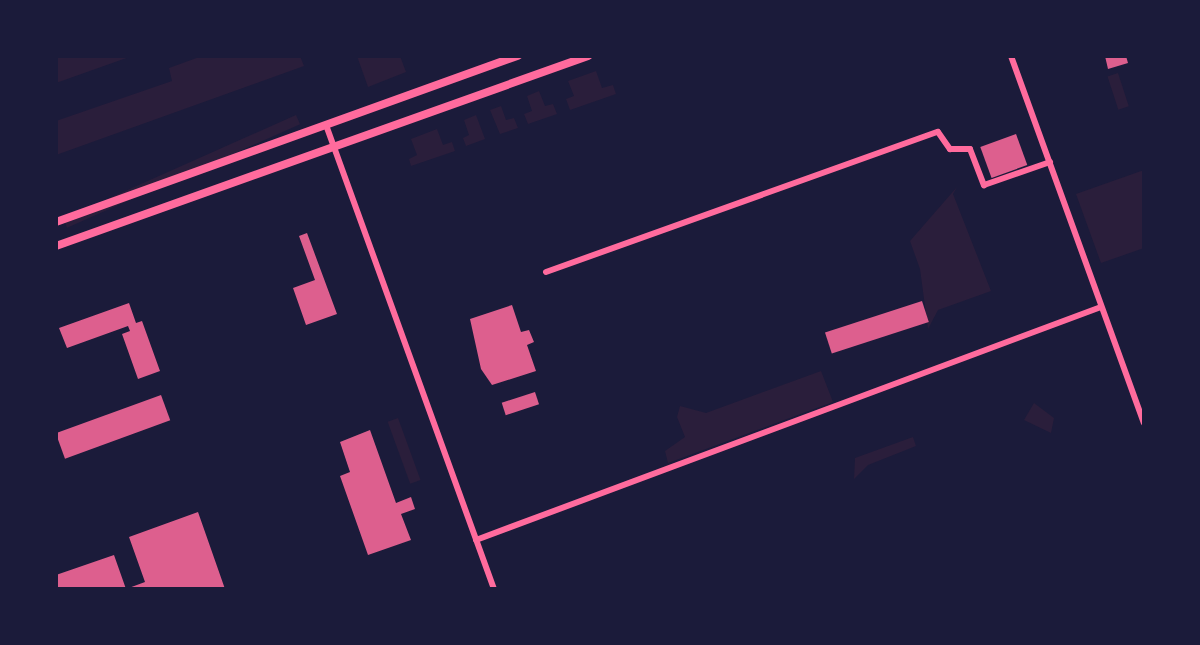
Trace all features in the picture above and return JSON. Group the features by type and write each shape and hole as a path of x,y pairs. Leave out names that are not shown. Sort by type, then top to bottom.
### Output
{"main road":[{"path":"56,222 518,56"},
{"path":"56,246 588,56"}],"street":[{"path":"1011,56 1144,423"},
{"path":"326,125 494,589"},
{"path":"546,272 938,132 950,149 970,149 984,185 1050,162"},
{"path":"476,540 1101,307"}],"shaded area":[{"path":"56,56 132,56 56,83"},
{"path":"202,56 300,56 304,66 56,155 56,121 172,81 169,68"},
{"path":"357,56 400,56 406,72 368,87"},
{"path":"596,71 602,88 613,85 616,94 570,110 566,99 574,96 568,81"},
{"path":"1118,73 1129,106 1118,110 1108,76"},
{"path":"539,91 545,106 553,104 557,114 528,124 524,114 532,111 527,96"},
{"path":"501,106 506,120 514,118 518,128 500,134 490,110"},
{"path":"296,115 300,124 67,228 63,219"},
{"path":"476,115 485,139 466,146 463,138 469,135 464,120"},
{"path":"437,129 443,145 452,142 455,151 411,166 409,159 417,155 411,139"},
{"path":"1144,170 1144,248 1101,263 1076,194"},
{"path":"957,187 953,194 991,291 938,310 928,329 920,269 910,241"},
{"path":"821,371 833,402 668,463 665,451 685,437 677,417 680,406 706,413"},
{"path":"1034,403 1054,418 1051,433 1024,420"},
{"path":"398,418 421,480 410,484 388,422"},
{"path":"913,437 916,446 868,465 854,479 855,458"}],"building":[{"path":"1105,56 1126,56 1128,63 1108,69"},
{"path":"1016,134 1027,165 992,178 980,147"},
{"path":"307,233 337,314 306,325 293,288 315,280 299,236"},
{"path":"922,301 929,322 832,353 825,333"},
{"path":"129,303 136,323 142,321 160,371 138,379 122,334 130,331 128,326 67,348 59,328"},
{"path":"512,305 521,332 529,330 534,342 527,345 536,371 492,385 481,369 470,319"},
{"path":"535,392 539,404 506,415 502,403"},
{"path":"161,395 170,420 65,459 56,433"},
{"path":"370,430 396,503 411,497 415,509 401,514 411,540 368,555 340,476 350,472 340,442"},
{"path":"198,512 225,589 126,589 145,582 129,537"},
{"path":"114,555 126,589 56,589 56,575"}]}
